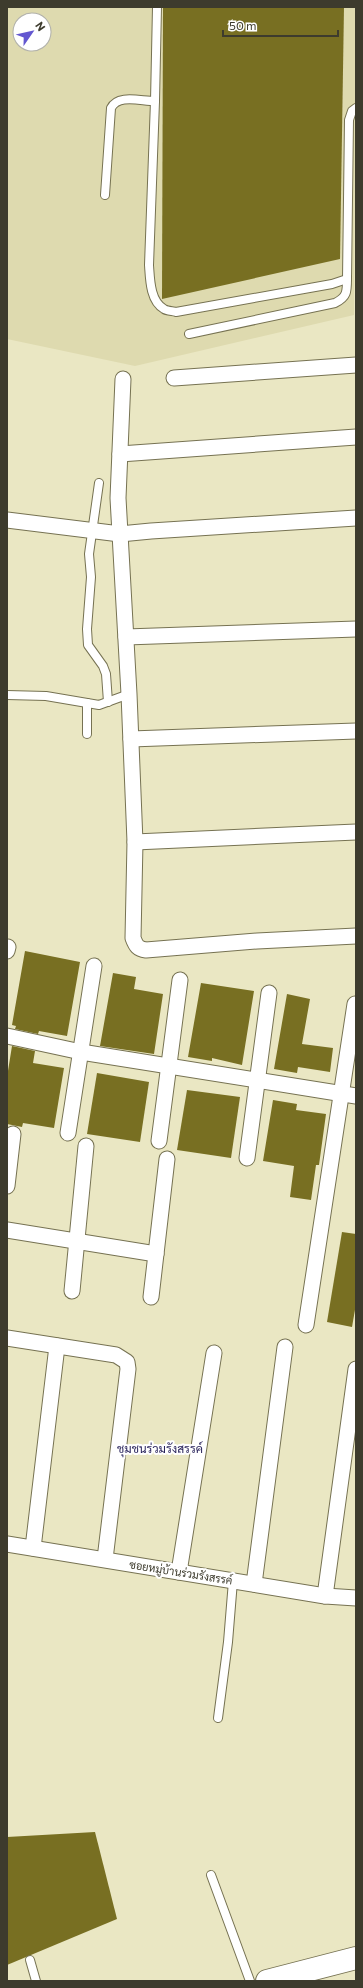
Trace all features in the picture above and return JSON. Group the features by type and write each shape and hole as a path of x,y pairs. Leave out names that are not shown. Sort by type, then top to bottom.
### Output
{"street":[{"path":"174,378 356,365"},
{"path":"123,379 122,535 132,739 135,842 133,938 138,948 146,950 257,941 356,936"},
{"path":"122,454 356,438"},
{"path":"7,520 122,535 151,531 356,518"},
{"path":"126,637 356,629"},
{"path":"132,739 356,731"},
{"path":"135,842 356,832"},
{"path":"68,1133 82,1052 94,966"},
{"path":"159,1141 180,980"},
{"path":"247,1158 269,993"},
{"path":"306,1325 355,1004"},
{"path":"7,1036 82,1052 258,1081 341,1092 356,1096"},
{"path":"7,1186 12,1134"},
{"path":"72,1291 86,1146"},
{"path":"151,1297 167,1159"},
{"path":"7,1230 156,1254"},
{"path":"7,1338 116,1355 127,1362 105,1559"},
{"path":"33,1548 57,1346"},
{"path":"254,1584 285,1347"},
{"path":"179,1572 214,1353"},
{"path":"325,1596 356,1369"},
{"name":"ซอยหมู่บ้านร่วมรังสรรค์","path":"7,1544 325,1596 356,1598"},
{"path":"267,1981 319,1971 356,1958"}],"lane":[{"path":"157,7 151,101 149,265 151,286 155,299 164,309 176,312 332,284 347,279"},
{"path":"105,195 111,108 119,99 151,101"},
{"path":"189,334 335,303 343,299 347,294 349,120 352,111 356,108"},
{"path":"99,483 89,554 91,577 87,629 88,645 103,666 106,674 108,702"},
{"path":"7,695 46,696 87,704 99,704 129,694"},
{"path":"87,704 87,734"},
{"path":"218,1718 228,1642 233,1581"},
{"path":"211,1875 250,1981"},
{"path":"30,1960 36,1981"}],"shaded area":[{"path":"7,7 356,7 354,315 135,366 7,339"}],"building":[{"path":"163,7 344,7 340,259 162,299"},
{"path":"25,951 80,962 67,1036 39,1031 38,1034 15,1029 16,1026 12,1025"},
{"path":"113,973 136,977 134,989 163,994 154,1054 100,1046"},
{"path":"201,983 254,991 242,1065 212,1058 212,1061 188,1057"},
{"path":"287,994 310,999 302,1044 333,1048 330,1072 298,1067 297,1073 274,1069"},
{"path":"12,1046 35,1051 33,1063 64,1068 54,1128 23,1123 22,1127 7,1124 7,1077"},
{"path":"97,1073 149,1082 140,1142 87,1134"},
{"path":"187,1090 240,1097 231,1158 177,1150"},
{"path":"273,1100 297,1104 296,1110 326,1114 319,1165 316,1165 311,1200 290,1197 294,1166 263,1161"},
{"path":"342,1232 356,1234 356,1304 352,1327 327,1322"},
{"path":"95,1832 117,1919 7,1965 7,1837"}],"district":[{"name":"ชุมชนร่วมรังสรรค์","path":"160,1448"}]}
